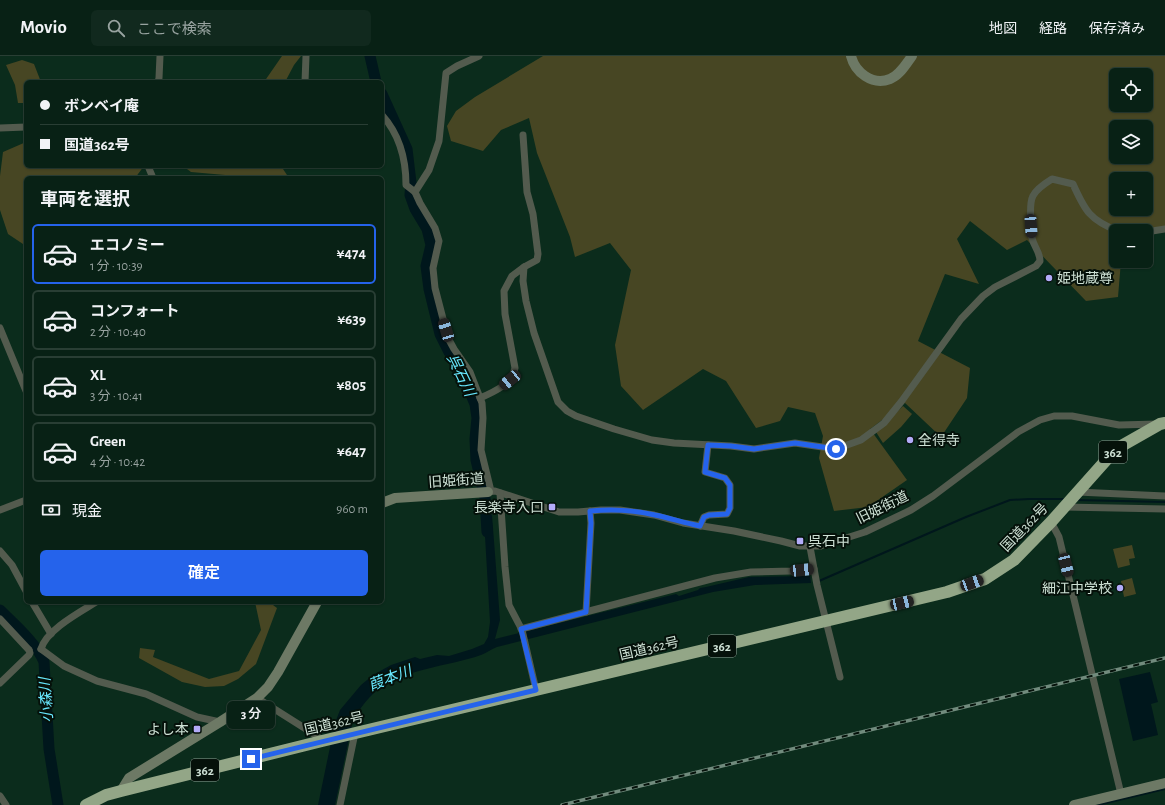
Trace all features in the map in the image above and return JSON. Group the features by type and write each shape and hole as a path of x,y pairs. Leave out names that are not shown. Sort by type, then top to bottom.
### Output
{"highway":[{"name":"国道362号","path":"86,805 106,795 121,791 324,740 355,734 947,592 984,579 1014,560 1051,522 1116,449 1130,439 1162,423"}],"street":[{"path":"158,80 160,56"},
{"path":"305,80 306,56"},
{"path":"414,191 429,170 439,141 446,73 479,56"},
{"path":"851,56 854,64 864,76 876,81 890,79 901,71 912,56"},
{"path":"384,117 388,121 400,145 405,168 406,184 414,191 435,228 439,241 433,268 435,288 448,338 470,372 480,398 483,418 481,450 486,492"},
{"path":"0,128 24,127"},
{"path":"480,398 502,386 514,375 515,368 505,314 504,291 512,276 537,260 538,254 533,214 527,192 523,135"},
{"path":"524,267 523,281 527,308 534,333 558,402 567,411 576,416 652,440 754,449 795,443 836,449 860,440 884,423 897,408 961,319 983,296 995,287 1036,266 1040,261 1040,255 1032,238 1030,213 1031,198 1038,188 1052,179 1073,184 1083,207 1095,220 1109,227"},
{"path":"1153,231 1165,229"},
{"path":"0,328 24,386"},
{"name":"旧姫街道","path":"384,502 395,498 495,491 559,512 620,510 654,515 684,523 781,540 800,546 810,547 826,545 865,532 911,510 933,496 1018,432 1040,420 1054,416 1072,416 1119,425 1162,423"},
{"path":"700,526 704,517 709,515 727,514 730,508 730,485 725,478 705,472 708,445"},
{"path":"1077,492 1165,496"},
{"path":"500,493 509,604 522,629 536,690"},
{"path":"0,510 24,501"},
{"path":"1064,507 1165,509"},
{"path":"586,612 591,523 590,511"},
{"path":"1051,522 1059,537 1121,794"},
{"path":"810,547 817,584 840,677"},
{"path":"0,551 12,565 24,587"},
{"path":"522,629 715,578 751,572 814,570"},
{"path":"33,604 51,634"},
{"path":"41,649 42,644 51,634 67,621 93,604"},
{"path":"121,791 129,778 257,698 278,672 316,604"},
{"path":"0,620 30,653 0,683"},
{"path":"28,650 41,649 64,666 97,681 146,694 197,717 220,722"},
{"path":"257,698 324,740"},
{"path":"340,805 355,734"},
{"path":"1074,805 1165,783"},
{"path":"0,796 6,805"}],"shaded area":[{"path":"282,56 301,56 286,80 265,80"},
{"path":"543,56 1165,56 1165,232 1153,230 1153,224 1109,224 1109,268 1120,268 1118,297 1086,301 1027,240 1007,250 970,221 957,239 979,284 945,274 918,341 970,368 967,398 941,437 905,403 870,429 907,480 868,507 834,511 819,458 823,436 815,413 788,407 780,421 756,428 726,381 703,369 643,410 621,386 615,345 631,270 610,243 575,257 570,237 537,153 529,118 501,130 483,151 451,141 447,126 456,111 475,97"},
{"path":"22,60 34,64 40,80 24,80 24,103 18,103 15,85 6,65"},
{"path":"24,143 24,168 142,168 136,176 24,176 24,245 8,234 0,210 0,176 3,152"},
{"path":"186,168 282,168 288,176 227,176 191,172"},
{"path":"903,406 912,414 901,427 883,443 876,432"},
{"path":"1132,545 1135,558 1129,559 1130,565 1118,568 1113,549"},
{"path":"1132,578 1136,594 1124,597 1121,581"},
{"path":"255,604 272,604 277,608 256,664 238,679 224,686 205,687 182,682 139,658 140,648 155,650 153,657 209,679 239,671 261,630"}],"water":[{"name":"葭本川","path":"492,515 500,620 495,639 676,594 679,596 700,588 749,577 810,576 811,583 755,585 713,592 497,647 481,655 400,677 387,683 376,691 366,701 355,716 335,805 318,805 335,723 340,710 361,685 373,675 391,665 415,657 420,659 437,655 449,656 484,644 488,637 490,622 484,519"},
{"path":"1150,672 1158,702 1151,704 1158,735 1133,741 1119,679"}],"waterway":[{"name":"呉石川","path":"370,56 376,80"},
{"name":"呉石川","path":"384,98 407,149 411,183 410,195 415,209 427,229 431,245 426,266 429,289 440,334 449,352 459,366 475,404 477,418 475,439 476,460 485,498 487,532"},
{"path":"819,581 966,517 1010,500 1066,499"},
{"path":"1076,500 1165,502"},
{"name":"小森川","path":"0,610 31,642 41,655 44,662 49,749 58,805"},
{"path":"1098,805 1165,789"}],"railway":[{"path":"562,805 1165,658"}],"place":[{"name":"姫地蔵尊","path":"1049,278"},
{"name":"全得寺","path":"910,440"},
{"name":"長楽寺入口","path":"552,507"},
{"name":"呉石中","path":"800,541"},
{"name":"細江中学校","path":"1120,588"},
{"name":"よし本","path":"197,729"}],"route":[{"path":"251,759 536,690 521,629 586,612 591,523 590,511 620,510 654,515 700,526 704,517 709,515 727,514 730,508 730,485 725,478 705,472 708,445 754,449 795,443 836,449"}]}
